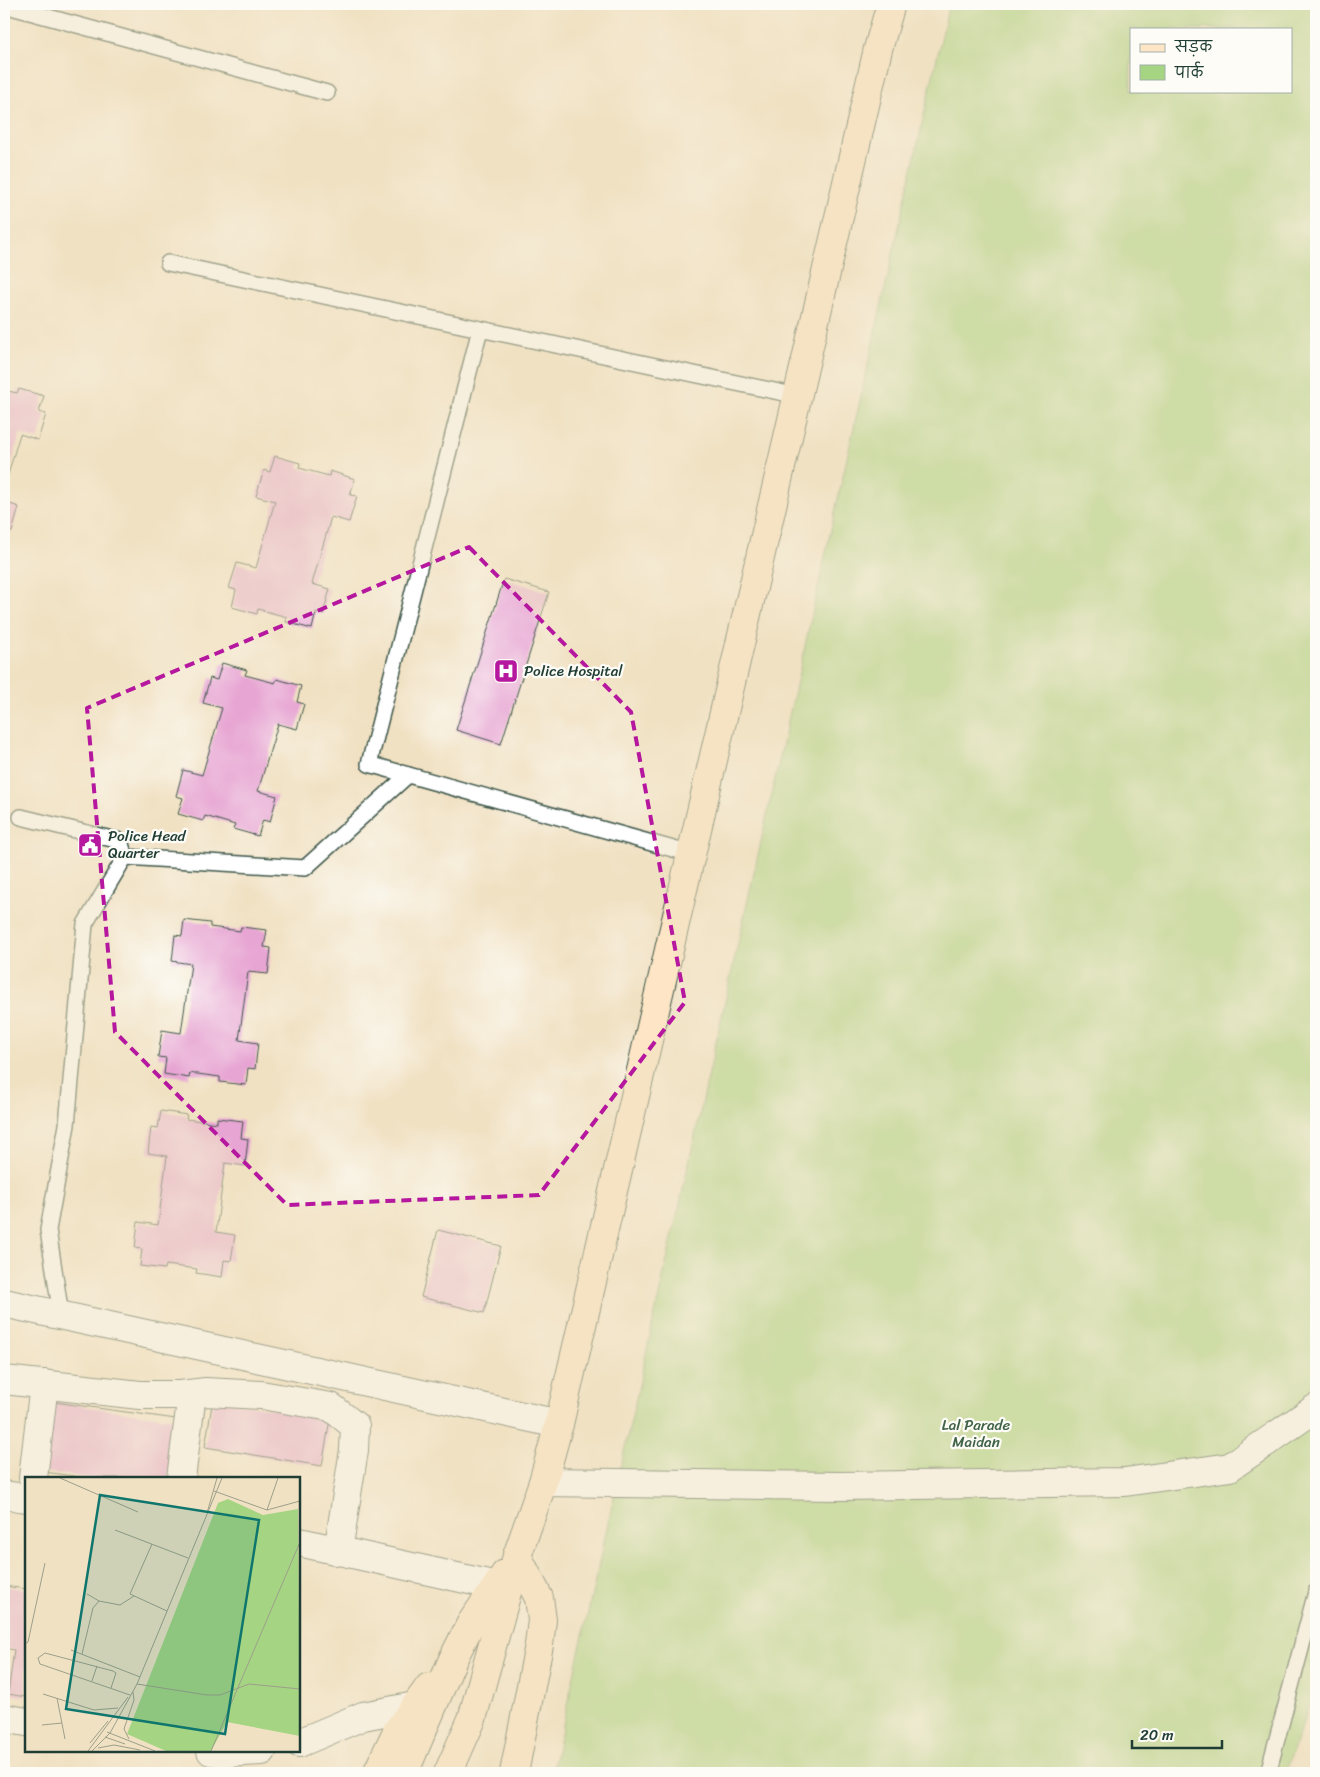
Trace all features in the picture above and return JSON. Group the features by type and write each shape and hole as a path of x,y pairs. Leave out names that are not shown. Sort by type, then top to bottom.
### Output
{"main road":[{"path":"448,1773 472,1719 518,1556 543,1482 559,1424 878,49 891,4"},
{"path":"404,1773 470,1623 518,1556"},
{"path":"514,1773 539,1646 542,1620 539,1598 518,1556"},
{"path":"378,1773 397,1731 460,1645"}],"street":[{"path":"4,1303 559,1424"},
{"path":"4,1380 140,1395 206,1392 261,1395 332,1407 355,1426 354,1450 338,1551"},
{"path":"33,1477 44,1384"},
{"path":"181,1477 192,1394"},
{"path":"543,1482 839,1486 1125,1482 1230,1467 1316,1408"},
{"path":"4,1495 25,1498"},
{"path":"300,1542 496,1586"},
{"path":"300,1743 363,1716 415,1706"},
{"path":"4,1718 25,1722"},
{"path":"218,1752 244,1752"}],"lane":[{"path":"4,6 327,92"},
{"path":"168,263 798,396"},
{"path":"480,329 369,764 691,854"},
{"path":"125,857 305,868 408,775"},
{"path":"21,817 120,841 125,857 85,924 67,1124 48,1230 61,1315"},
{"path":"1268,1773 1316,1592"}],"highlighted area":[{"path":"469,547 631,712 685,1002 539,1195 287,1205 115,1032 87,708"}],"green space":[{"name":"Lal Parade Maidan","path":"949,4 1316,4 1316,1687 1285,1773 552,1773"}],"building":[{"path":"19,389 44,396 39,412 46,414 38,440 20,434 4,488 4,390 17,393"},
{"path":"275,456 300,463 299,468 329,476 330,471 355,479 350,495 357,496 349,522 331,517 312,584 330,589 323,614 316,612 312,629 286,622 287,617 258,609 257,614 232,607 236,590 229,588 237,563 256,568 275,501 256,496 264,470 270,472"},
{"path":"4,502 19,507 12,532 4,530"},
{"path":"504,579 549,592 501,744 456,730"},
{"path":"222,663 247,670 245,675 275,683 277,679 301,686 297,702 304,704 297,729 278,724 258,791 277,796 270,822 263,820 258,836 233,829 235,825 205,816 203,821 178,814 183,798 176,796 183,770 202,775 222,708 203,703 210,678 217,680"},
{"path":"184,920 210,923 210,927 240,931 241,927 267,930 264,947 271,948 268,974 248,972 239,1040 258,1043 255,1069 248,1068 246,1085 220,1082 220,1077 190,1073 189,1078 164,1074 166,1058 158,1057 162,1030 181,1033 191,964 172,961 175,935 182,936"},
{"path":"161,1111 187,1115 186,1119 217,1123 217,1118 243,1121 241,1138 248,1139 245,1166 225,1163 216,1232 235,1235 231,1261 224,1260 222,1277 196,1273 197,1269 166,1265 165,1269 140,1266 142,1249 135,1248 138,1222 158,1225 167,1156 148,1153 151,1127 158,1128"},
{"path":"438,1230 501,1246 484,1313 421,1297"},
{"path":"213,1399 330,1419 322,1466 205,1447"},
{"path":"47,1401 176,1419 168,1477 81,1477 37,1471"},
{"path":"4,1586 25,1589 25,1697 8,1694 14,1650 4,1648"}],"place":[{"name":"Police Hospital","path":"506,671"},
{"name":"Police Head Quarter","path":"90,845"}]}
